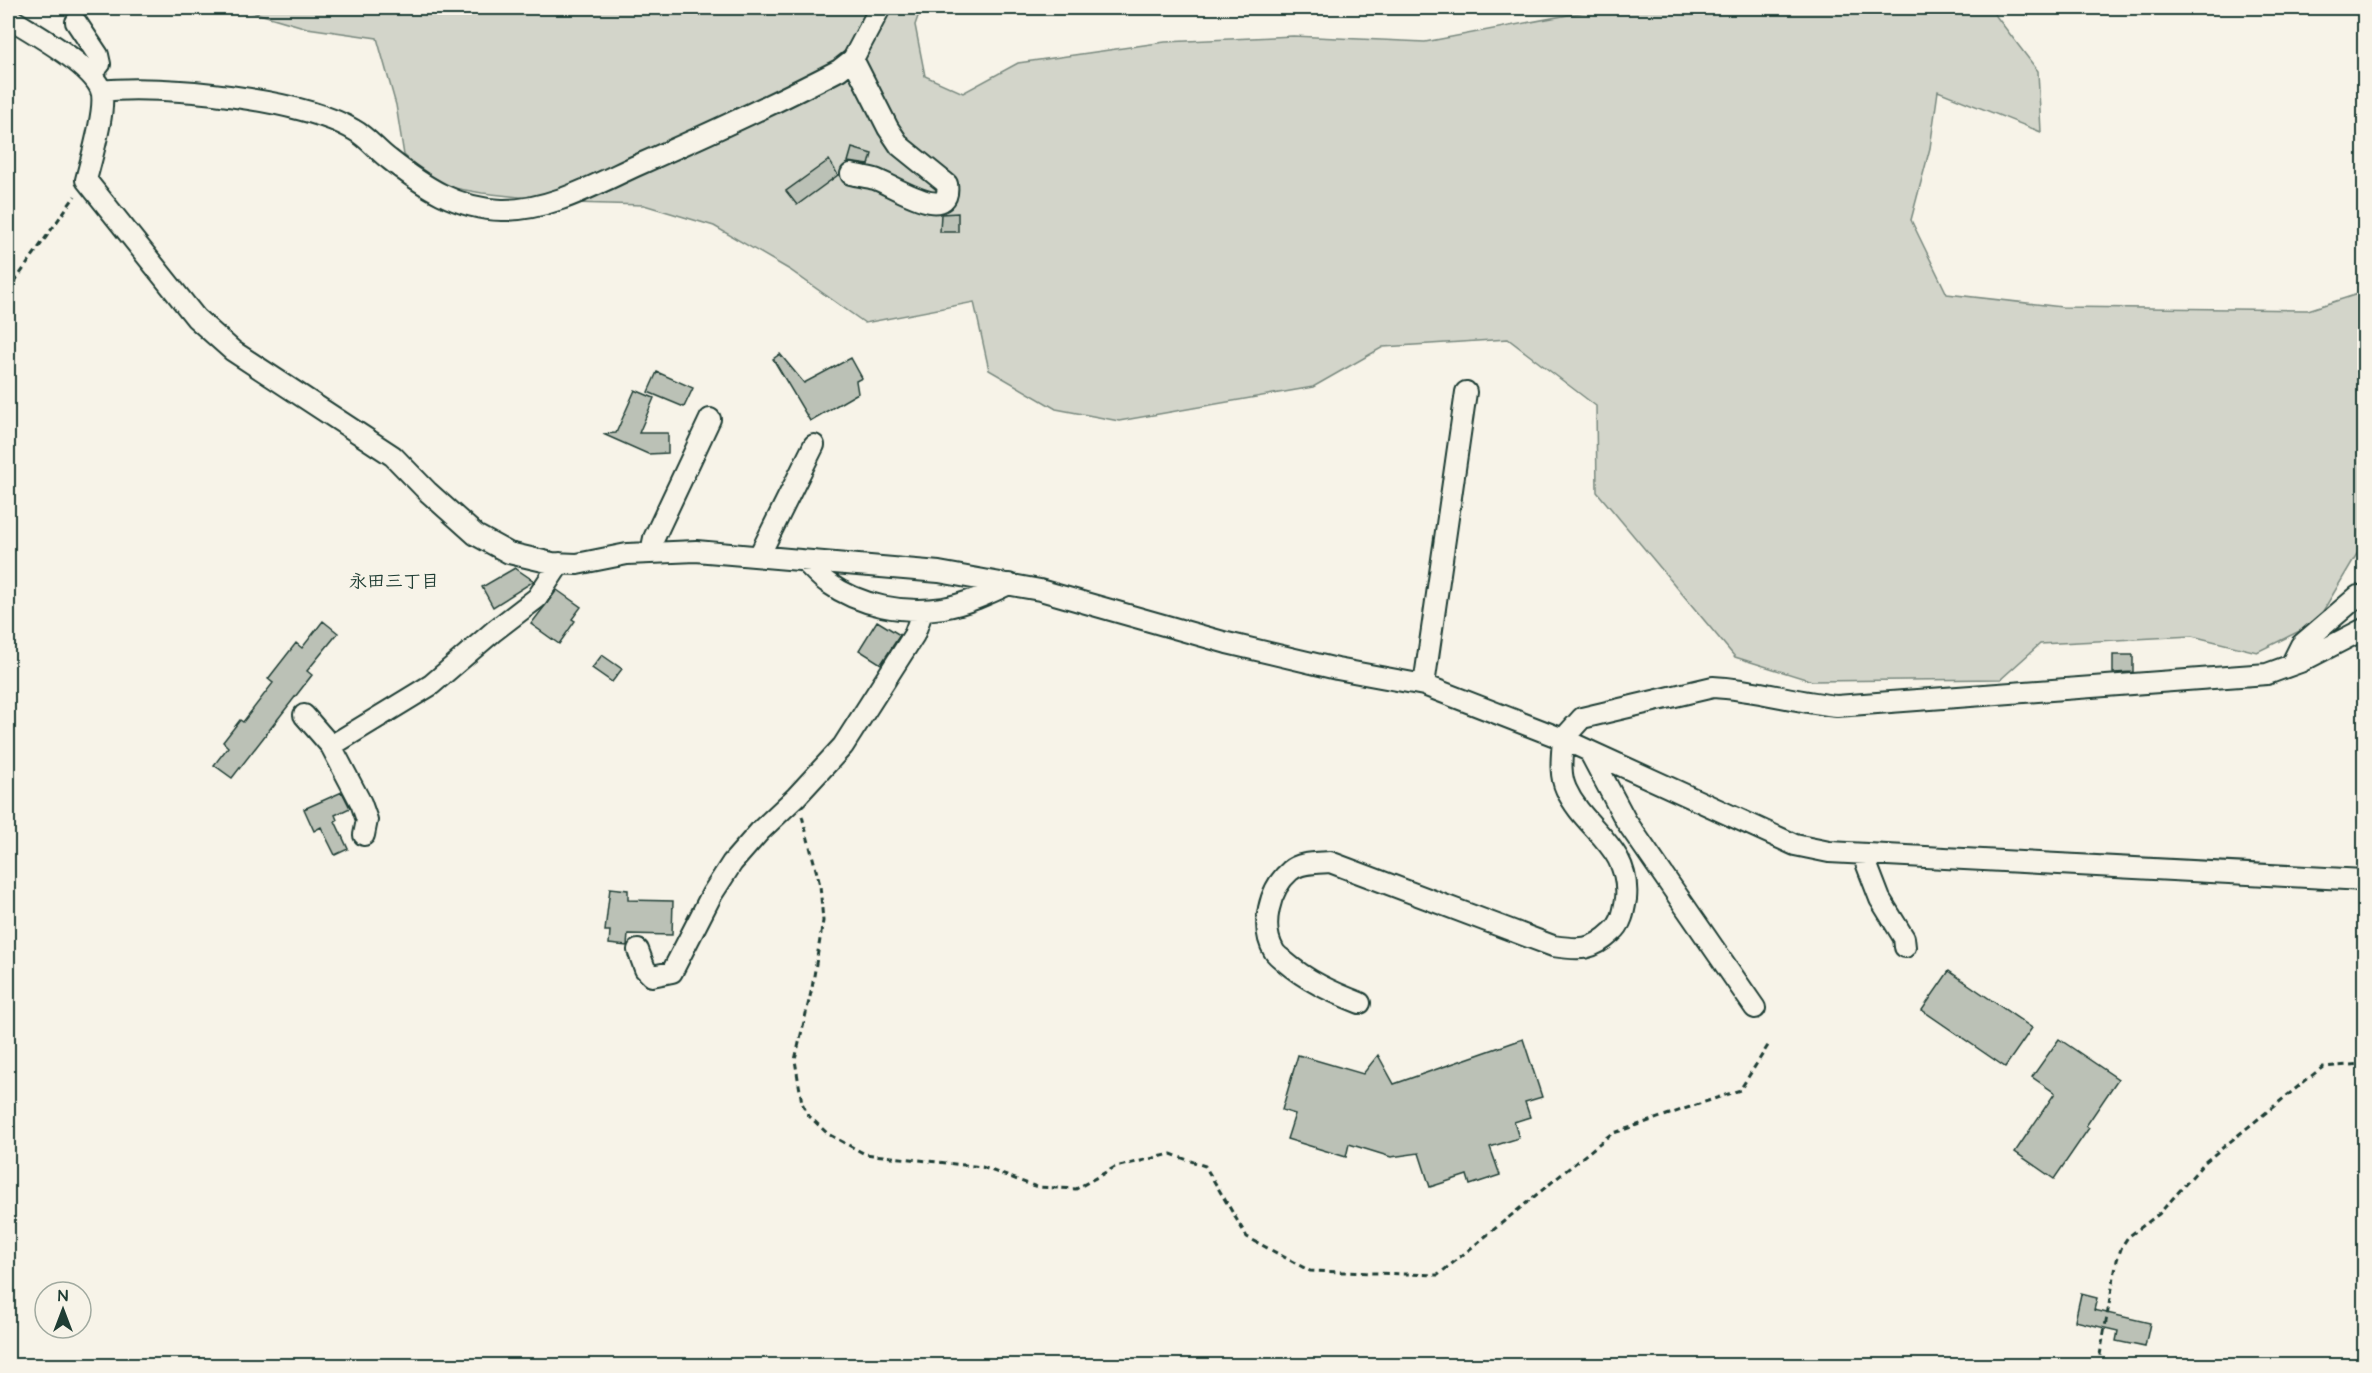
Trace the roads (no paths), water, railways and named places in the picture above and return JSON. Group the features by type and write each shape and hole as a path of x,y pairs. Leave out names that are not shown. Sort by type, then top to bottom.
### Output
{"street":[{"path":"8,17 74,60 96,82 148,90 216,94 326,117 355,130 430,190 447,199 474,207 502,210 550,202 585,190 798,92 839,70 853,59 880,8"},
{"path":"76,22 98,55 100,64 96,82 101,113 86,180 196,318 232,351 393,456 428,492 476,535 509,553 577,564 651,552 696,551 939,572 1040,590 1227,643 1337,669 1424,685 1563,739 1795,845 1829,852 2364,880"},
{"path":"851,174 874,179 924,201 938,203 948,196 947,184 900,146 853,59"},
{"path":"1424,685 1466,392"},
{"path":"651,552 654,538 710,419"},
{"path":"759,556 814,445"},
{"path":"804,561 828,583 855,599 871,605 923,610 944,608 971,601 1009,584"},
{"path":"331,746 431,685 537,598 560,563"},
{"path":"2291,665 2301,645 2358,596"},
{"path":"638,950 645,969 652,976 672,972 712,894 732,863 843,746 914,635 923,610"},
{"path":"1360,1004 1314,984 1274,952 1268,930 1269,907 1277,888 1291,870 1306,864 1330,862 1554,946 1589,949 1605,939 1618,926 1625,908 1627,888 1623,866 1598,829 1577,808 1566,788 1562,772 1563,739 1582,718 1713,687 1735,688 1805,703 1837,706 2240,677 2266,674 2291,665 2364,629"},
{"path":"304,715 331,746 361,803 367,820 364,835"},
{"path":"1589,751 1626,821 1755,1008"},
{"path":"1863,855 1880,898 1904,938 1905,947"}],"district":[{"name":"永田三丁目","path":"394,581"}]}
